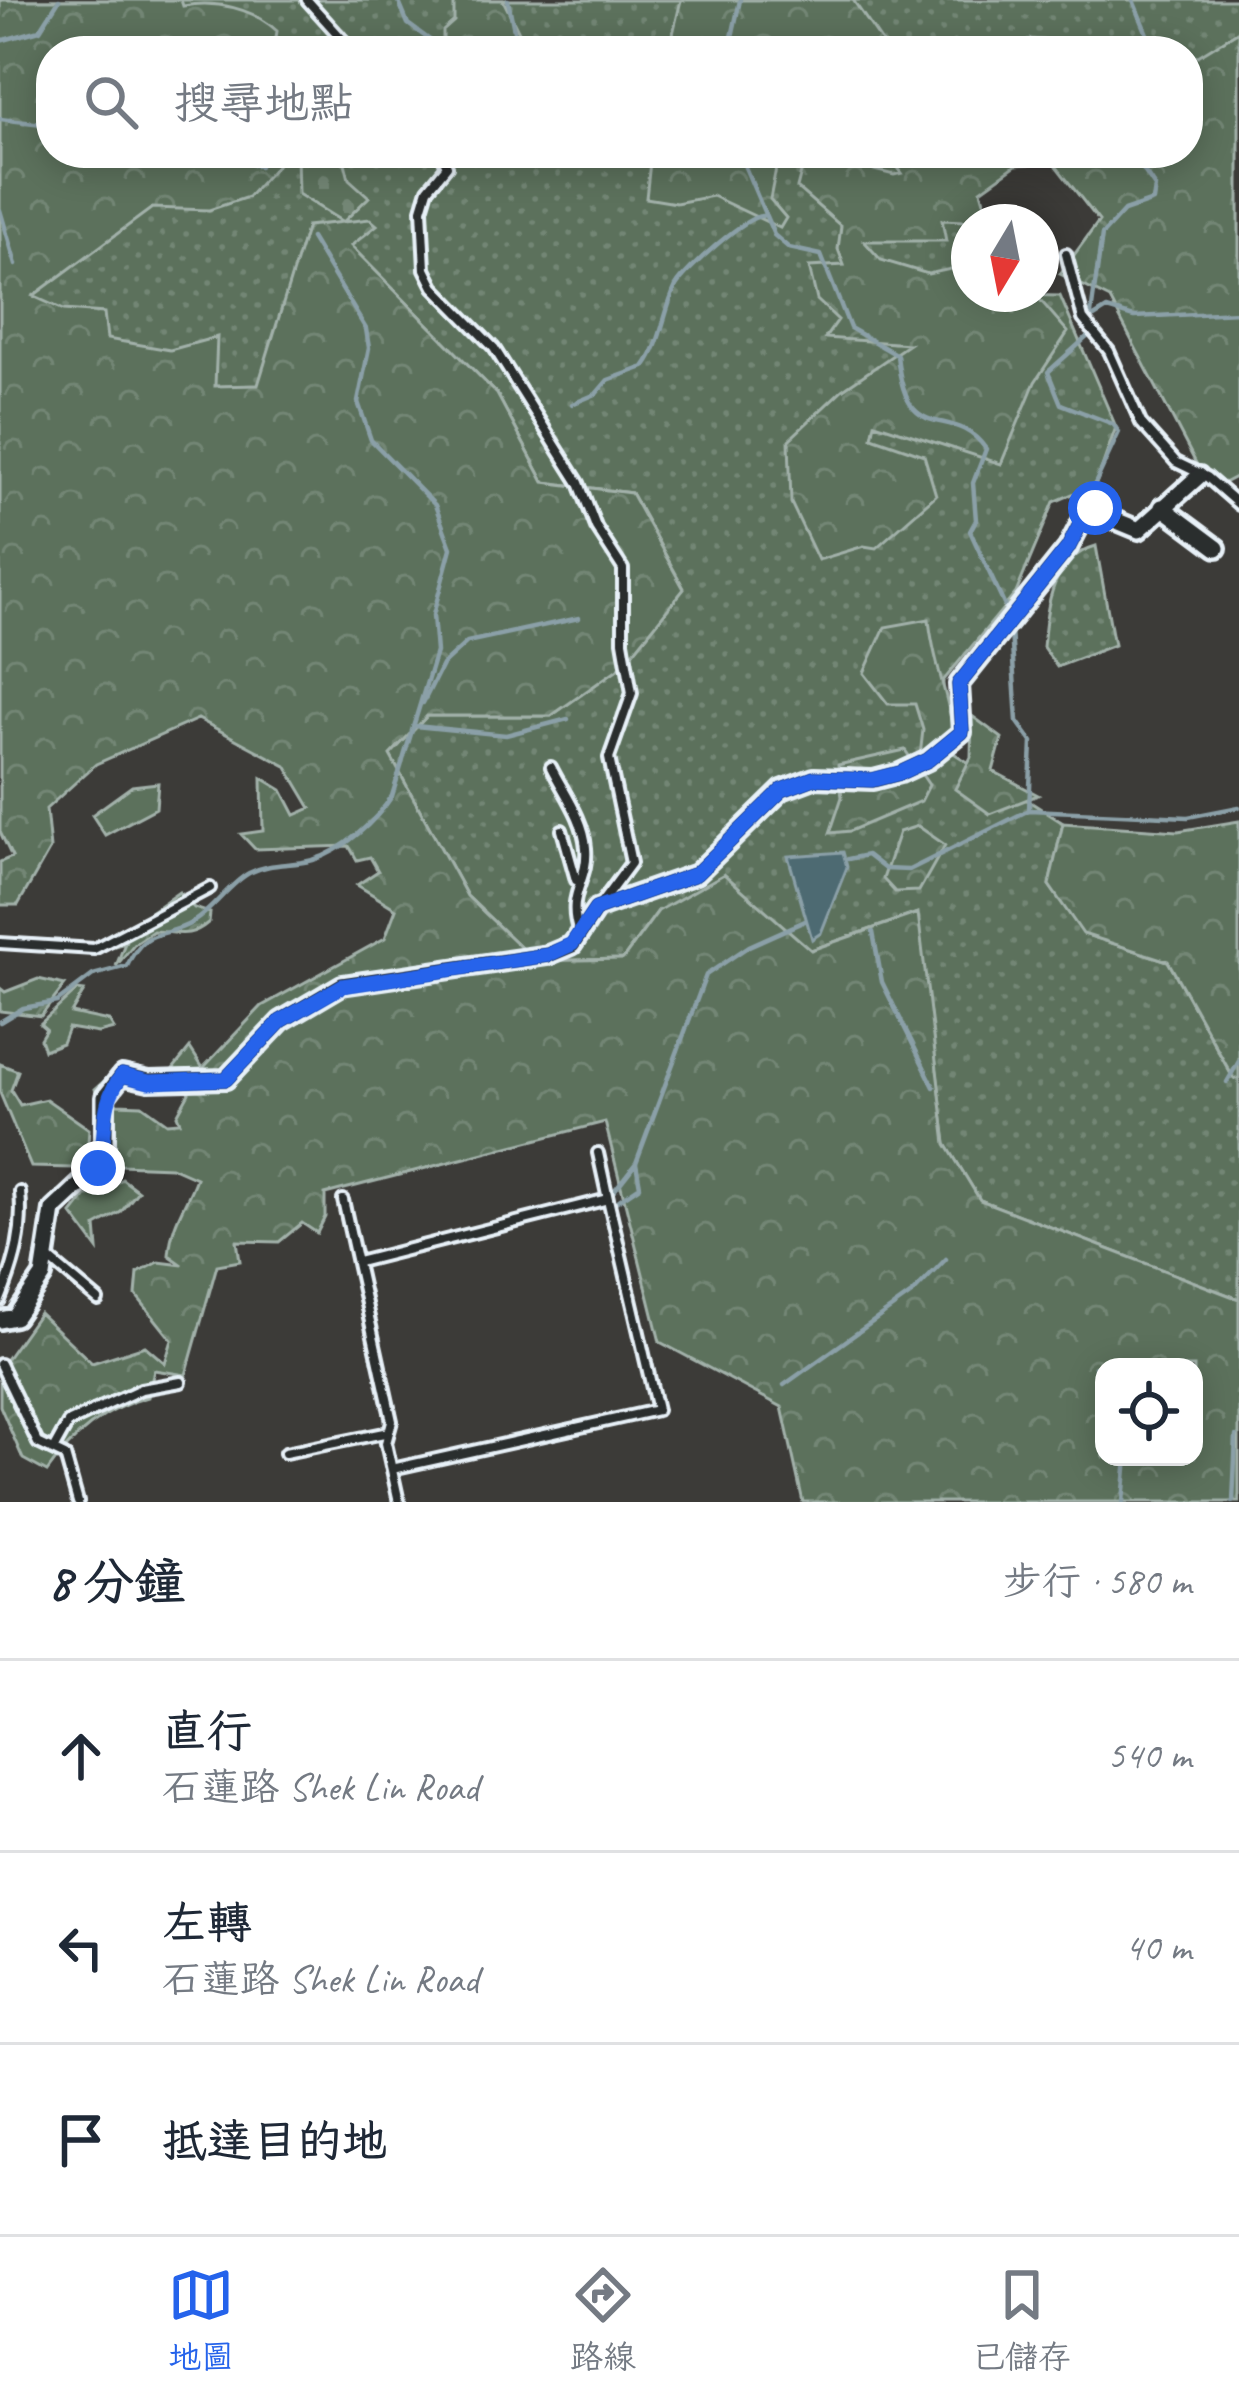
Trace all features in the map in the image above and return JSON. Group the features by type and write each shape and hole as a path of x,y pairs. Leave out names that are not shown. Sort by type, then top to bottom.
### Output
{"street":[{"path":"0,1320 15,1317 32,1295 46,1256 53,1210 98,1168 105,1144 105,1097 122,1075 149,1082 226,1079 281,1021 342,986 548,955 580,935 596,909 696,874 782,790 814,778 872,780 928,760 962,732 959,684 1068,548 1088,509 1139,530 1199,476"},
{"path":"1162,507 1217,548"}],"lane":[{"path":"307,0 339,36"},
{"path":"445,168 428,189 422,209 425,269 434,287 494,347 579,483 596,527 623,569 623,641 632,693 609,758 632,862 596,909"},
{"path":"1066,254 1083,319 1109,351 1141,423 1176,462 1239,505"},
{"path":"551,767 586,845 585,867 576,881"},
{"path":"562,830 576,881 573,916 580,935"},
{"path":"0,943 46,950 94,949 209,888"},
{"path":"392,1469 657,1410 598,1153"},
{"path":"0,1300 16,1257 20,1192"},
{"path":"358,1262 608,1199"},
{"path":"343,1200 392,1421 392,1469 399,1502"},
{"path":"46,1256 98,1300"},
{"path":"0,1364 38,1443 65,1456 78,1502"},
{"path":"52,1450 68,1423 141,1388 181,1382"},
{"path":"285,1453 389,1432"}],"green space":[{"path":"0,0 1239,0 1239,31 1203,54 1203,36 36,36 36,168 960,168 979,204 951,204 951,312 1059,312 1060,296 1116,427 1096,484 1054,502 1016,593 943,681 941,745 1063,823 1049,885 1084,934 1168,961 1233,1078 1239,1079 1239,1299 980,1200 946,1144 917,913 811,950 658,911 623,959 535,961 467,896 390,755 427,716 551,716 622,666 684,588 631,493 544,482 497,394 351,246 307,227 259,385 0,394"},
{"path":"0,0 181,0 183,6 233,8 257,17 277,31 276,36 36,36 36,168 274,168 248,197 209,210 152,208 33,296 64,310 104,313 107,339 170,350 217,337 215,386 258,385 307,226 370,219 377,225 351,246 497,394 544,482 631,493 684,589 622,666 551,716 427,716 390,755 467,896 535,961 623,959 658,911 724,874 811,950 918,913 946,1144 980,1200 1239,1299 1239,1502 803,1502 782,1407 660,1342 605,1122 325,1194 325,1217 317,1233 302,1223 279,1242 237,1241 240,1261 217,1265 186,1375 154,1370 148,1397 117,1408 90,1426 47,1472 23,1459 0,1406 0,1368 39,1313 92,1363 145,1346 165,1363 172,1340 136,1295 138,1273 159,1262 183,1265 169,1255 176,1223 196,1178 171,1167 120,1165 95,1089 104,1081 117,1104 142,1105 167,1123 180,1122 177,1115 189,1093 173,1069 190,1048 203,1068 262,1006 385,938 396,909 357,885 378,871 370,857 357,860 349,846 255,849 241,834 263,831 262,778 282,790 295,815 311,808 286,766 198,719 96,764 46,809 50,849 18,905 0,905 0,862 12,857 0,832"},
{"path":"503,0 521,36 443,36 454,21 454,4"},
{"path":"681,0 853,0 878,36 673,36"},
{"path":"1239,31 1239,475 1220,485 1195,483 1199,469 1110,299 1060,274 1099,221 1058,168 1203,168 1203,53"},
{"path":"297,168 346,168 349,179 369,197 343,222 298,194"},
{"path":"649,168 776,168 770,199 786,218 780,228 712,196 676,203 646,198"},
{"path":"802,168 866,168 902,173 898,168 1012,168 981,190 985,204 951,204 951,220 942,220 946,241 864,241 881,260 928,274 951,269 951,312 1051,312 1068,332 1035,382 1001,464 875,423 872,437 924,455 936,495 876,548 864,546 818,560 791,503 789,440 842,390 909,344 825,338 838,320 817,300 809,267 844,265 838,249 841,226 797,188"},
{"path":"1096,546 1114,645 1057,667 1043,647 1054,586 1069,562"},
{"path":"929,619 955,745 920,756 923,730 915,704 888,704 864,673 885,627"},
{"path":"972,716 1002,738 993,771 1038,795 990,814 955,789 971,757"},
{"path":"905,750 929,785 921,801 850,831 830,833 842,797 838,765"},
{"path":"158,783 156,808 105,835 92,815 132,786"},
{"path":"1239,821 1239,1079 1234,1079 1168,961 1083,934 1049,885 1063,823 1178,831"},
{"path":"918,826 945,845 919,891 895,892 883,879 899,832"},
{"path":"179,892 194,908 210,913 202,928 189,933 153,931 134,944 116,966 125,943 93,952"},
{"path":"38,979 65,985 41,1016 0,1011 0,988 5,992"},
{"path":"77,990 84,991 71,1013 109,1021 114,1029 98,1033 68,1028 62,1043 44,1050 40,1039 46,1029 40,1024"},
{"path":"0,1064 18,1071 11,1090 20,1105 46,1099 89,1129 87,1157 74,1168 31,1167 0,1093"},
{"path":"122,1179 138,1191 121,1212 96,1226 98,1249 72,1214 86,1196 100,1195"}],"water":[{"path":"843,852 847,867 821,933 812,939 788,856"}],"waterway":[{"path":"0,41 40,30 59,0"},
{"path":"398,0 408,24 424,36"},
{"path":"508,0 515,36"},
{"path":"732,36 740,0"},
{"path":"1133,0 1148,36"},
{"path":"0,119 36,123"},
{"path":"745,168 774,235 789,248 821,255 850,328 897,355 910,404 920,415 973,435 986,449 973,483 976,520 970,531 1008,613"},
{"path":"1087,501 1119,432 1113,424 1061,404 1048,372 1088,336 1102,235 1124,211 1153,201 1155,187 1142,168"},
{"path":"0,210 16,265"},
{"path":"572,404 596,394 608,380 644,367 682,278 730,234 762,216"},
{"path":"0,1022 23,1008 57,1002 93,975 127,966 141,944 193,922 249,873 313,860 336,850 368,825 392,796 436,652 433,615 451,548 435,505 371,440 358,402 369,348 366,329 311,238"},
{"path":"1094,317 1107,309 1134,317 1239,312"},
{"path":"423,703 442,665 467,642 579,618"},
{"path":"1011,630 1017,721 1032,742 1029,810"},
{"path":"415,726 506,735 568,719"},
{"path":"848,859 867,855 885,869 909,870 1029,810 1188,817 1239,807"},
{"path":"616,1202 640,1186 636,1163 706,975 749,946 805,921"},
{"path":"873,932 882,982 934,1087"},
{"path":"1227,1082 1239,1061"},
{"path":"614,1191 636,1163"},
{"path":"784,1385 913,1293 946,1259"},
{"path":"1233,1502 1236,1436"},
{"path":"1123,1502 1126,1466"}],"route":[{"path":"98,1168 105,1144 105,1097 122,1075 149,1082 226,1079 281,1021 342,986 548,955 572,944 596,909 696,874 782,790 814,778 872,780 928,760 962,732 959,684 1068,548 1088,509 1095,508"}]}
